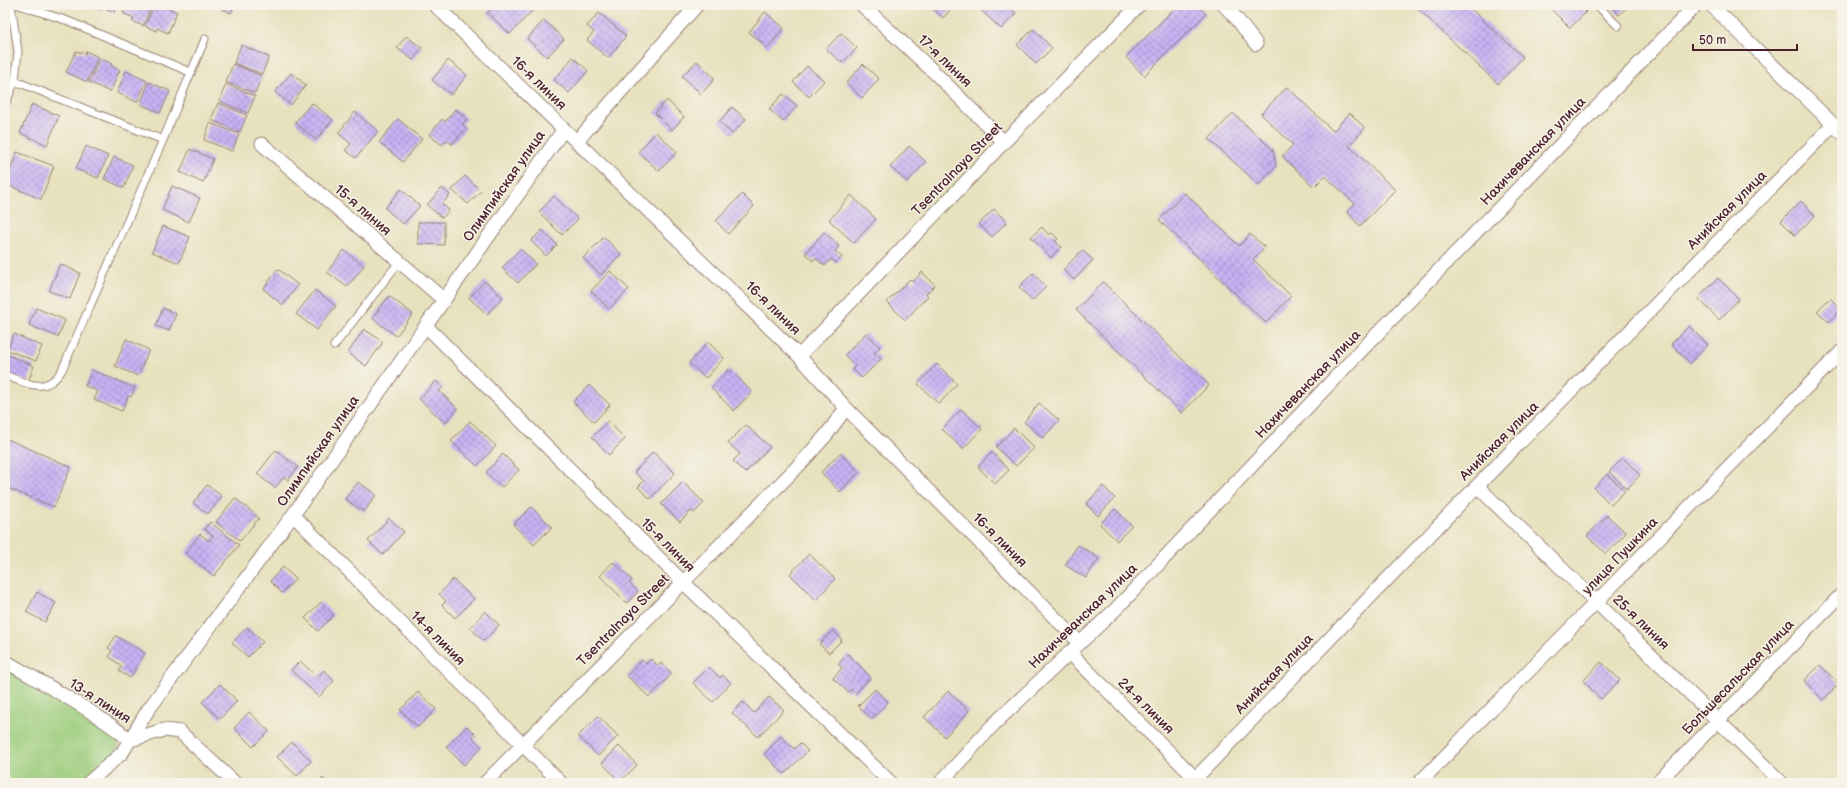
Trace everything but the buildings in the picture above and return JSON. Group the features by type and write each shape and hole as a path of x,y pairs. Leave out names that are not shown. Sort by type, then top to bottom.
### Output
{"street":[{"name":"16-я линия","path":"435,5 799,356 846,408 1080,643"},
{"path":"577,141 697,5"},
{"name":"17-я линия","path":"862,5 934,72 1004,142"},
{"name":"Tsentralnaya Street","path":"799,356 1004,142 1139,5"},
{"path":"1224,5 1256,44"},
{"name":"Нахичеванская улица","path":"940,783 994,724 1116,609 1346,367 1696,5"},
{"path":"1712,5 1838,129"},
{"name":"Олимпийская улица","path":"88,783 117,758 148,710 293,515 426,326 443,299 564,129"},
{"name":"Анийская улица","path":"1196,781 1477,486 1838,129"},
{"name":"15-я линия","path":"262,144 443,299"},
{"name":"15-я линия","path":"426,326 683,582 891,783"},
{"name":"улица Пушкина","path":"1419,783 1598,602 1842,351"},
{"name":"Tsentralnaya Street","path":"485,783 804,460 827,434 846,408"},
{"name":"25-я линия","path":"1477,486 1598,602 1782,783"},
{"name":"14-я линия","path":"293,515 561,783"},
{"name":"Большесальская улица","path":"1657,783 1842,594"},
{"name":"24-я линия","path":"1069,652 1196,781"},
{"name":"13-я линия","path":"5,661 85,708 130,740 164,730 180,732 235,783"}],"lane":[{"path":"5,105 15,81 18,51 11,5"},
{"path":"19,5 68,21 190,72"},
{"path":"1598,5 1618,26"},
{"path":"5,19 13,17"},
{"path":"5,375 36,386 48,384 57,379 163,140 205,39"},
{"path":"15,81 163,140"},
{"path":"334,346 399,262"}],"green space":[{"path":"5,667 75,708 115,735 118,741 118,748 101,768 81,783 5,783"}]}
